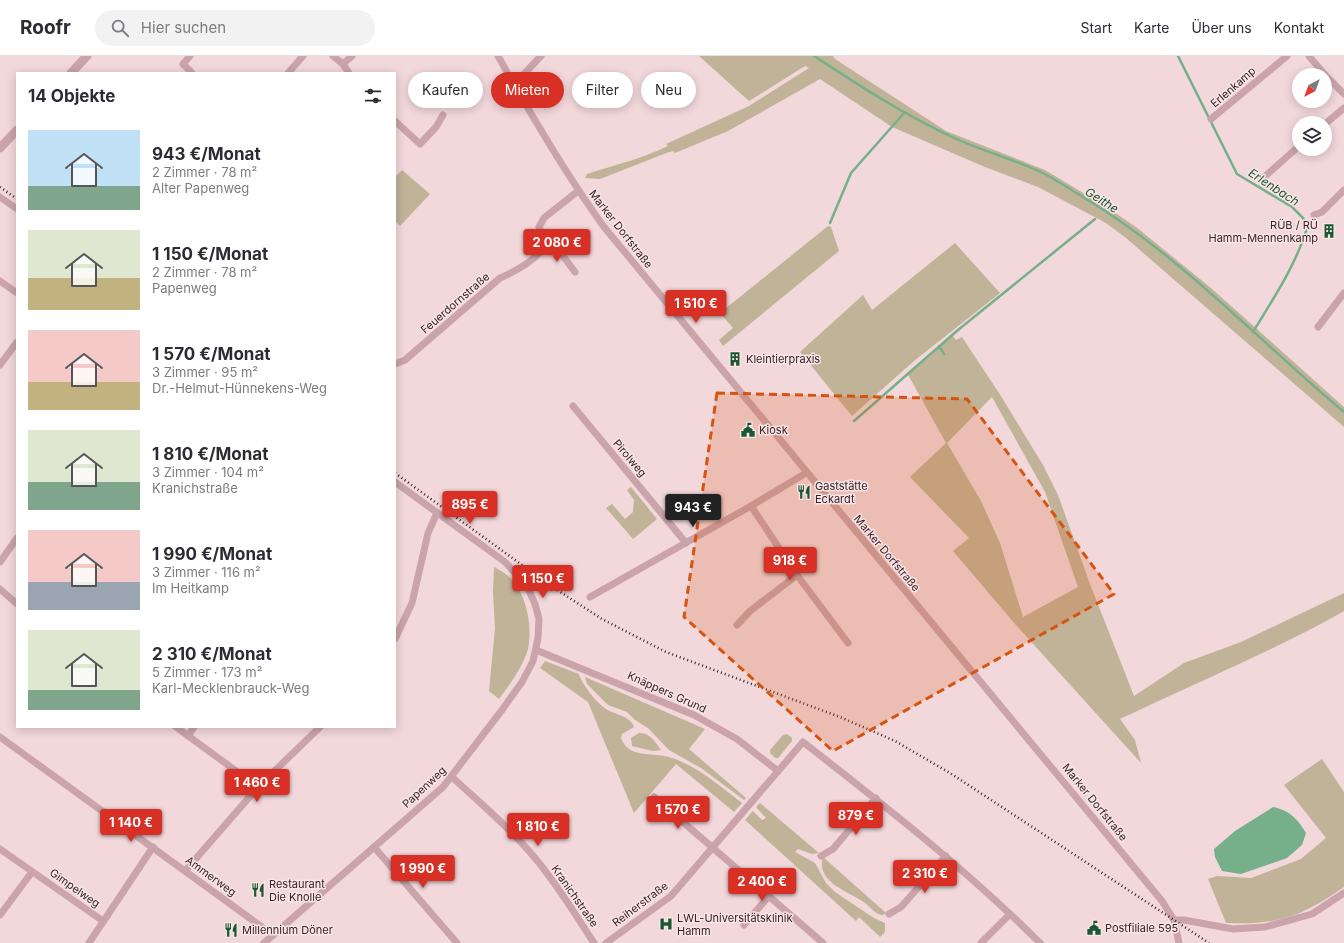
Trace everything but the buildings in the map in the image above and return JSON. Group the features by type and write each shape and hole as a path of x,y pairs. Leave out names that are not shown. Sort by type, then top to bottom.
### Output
{"street":[{"path":"72,72 87,56"},
{"path":"190,56 183,64 191,72"},
{"path":"289,72 303,56"},
{"path":"333,56 343,64 348,72"},
{"path":"343,64 352,56"},
{"name":"Marker Dorfstraße","path":"498,56 507,72"},
{"path":"526,72 541,56"},
{"name":"Erlenkamp","path":"1212,120 1287,56"},
{"path":"1309,56 1319,68"},
{"path":"1332,82 1344,94"},
{"name":"Marker Dorfstraße","path":"528,108 578,191 604,227 806,473 1162,901 1174,920 1179,943"},
{"path":"1332,118 1344,108"},
{"path":"396,122 420,144 436,127 443,115"},
{"path":"0,148 16,131"},
{"path":"1262,179 1292,152"},
{"path":"1314,215 1322,212 1344,190"},
{"path":"575,272 555,245 547,243 539,227 544,218 578,191"},
{"path":"0,197 16,208"},
{"name":"Feuerdornstraße","path":"396,364 405,360 500,278 516,271 539,252 547,243"},
{"path":"0,281 16,292"},
{"path":"1318,327 1344,293"},
{"path":"0,365 16,343"},
{"name":"Pirolweg","path":"573,406 686,542"},
{"path":"590,597 751,506 806,473"},
{"name":"Papenweg","path":"264,943 443,787 522,682 533,661 539,630 538,615 526,586 505,562 396,483"},
{"path":"751,506 797,575 848,644"},
{"path":"396,636 412,603 428,533 437,513"},
{"path":"0,562 16,539"},
{"path":"737,625 750,611 797,575"},
{"path":"0,589 16,603"},
{"name":"Knäppers Grund","path":"536,650 694,715 738,739 778,771"},
{"path":"177,728 258,787"},
{"path":"188,736 193,728"},
{"path":"186,870 258,787 319,728"},
{"name":"Ammerweg","path":"0,737 186,870 273,935"},
{"name":"Reiherstraße","path":"606,943 671,896 803,742 876,798"},
{"name":"Kranichstraße","path":"452,777 507,827 535,858 564,897 594,943"},
{"path":"654,797 714,847 823,943"},
{"path":"820,856 833,849 876,798 946,856 1040,943"},
{"name":"Gimpelweg","path":"0,850 103,921 153,847"},
{"path":"374,847 457,943"},
{"path":"889,914 901,907 946,856"},
{"path":"0,915 32,872"},
{"path":"1174,920 1184,920 1233,929 1264,927 1312,914 1344,893"},
{"path":"744,925 769,896"},
{"path":"981,943 1010,914"},
{"path":"89,943 103,921"}],"highlighted area":[{"path":"717,393 967,399 1114,594 833,751 684,617"}],"shaded area":[{"path":"699,56 833,56 835,59 946,131 1045,170 1105,206 1136,227 1211,288 1344,407 1344,427 1126,238 1106,223 1038,187 985,167 892,127 820,79 728,131 675,153 673,151 669,152 600,179 585,178 587,174 658,151 668,146 666,144 749,106 809,68 805,66 749,101"},
{"path":"402,170 430,194 400,226 396,222 396,176"},
{"path":"828,226 831,227 839,251 723,346 719,340 733,328 720,313"},
{"path":"955,243 1000,293 914,361 852,416 800,352 863,295 872,310"},
{"path":"952,335 956,340 962,337 999,393 1043,465 1058,495 1090,584 1134,696 1184,663 1241,642 1344,593 1344,611 1261,654 1120,719 1135,740 1141,763 1015,624 953,551 969,538 910,477 946,443 907,373","holes":["992,397 1045,492 1078,587 1023,617 1000,543 981,501 947,443"]},
{"path":"631,487 657,519 633,539 606,508 612,504 625,519 633,512 634,500 627,490"},
{"path":"494,567 507,575 519,590 529,619 530,630 526,656 516,675 499,699 489,691 495,628 493,592"},
{"path":"545,661 579,674 586,688 602,706 630,720 634,727 622,734 621,738 629,749 641,754 669,757 689,765 742,803 734,812 676,764 634,813 588,702 540,668"},
{"path":"585,677 705,729 689,749 746,798 744,800 701,768 669,750 648,728 635,720 627,712 608,705 587,684"},
{"path":"639,733 649,736 655,741 661,750 653,751 632,746 631,738"},
{"path":"787,734 792,738 792,741 778,758 775,758 770,753 770,750 783,735"},
{"path":"1322,759 1344,792 1344,887 1316,905 1295,915 1274,921 1258,923 1226,923 1208,879 1217,876 1251,878 1301,859 1326,838 1284,785"},
{"path":"760,803 819,853 812,854 798,849 795,852 815,863 826,883 835,892 874,918 885,923 885,932 880,937 859,917 856,921 745,820 753,811 762,820 766,818 756,807"},
{"path":"1273,807 1289,813 1300,824 1306,833 1302,845 1287,858 1241,874 1222,871 1215,857 1214,849 1235,831"},
{"path":"823,857 886,913 883,915 878,914 865,903 836,886 829,880 824,874 822,866"}],"waterway":[{"name":"Geithe","path":"814,56 863,88 913,117 959,140 1041,172 1079,194 1158,249 1190,275 1344,412"},
{"name":"Erlenbach","path":"1178,56 1237,174 1292,207 1303,218 1307,228 1297,255 1253,332"},
{"path":"830,223 851,173 905,112"},
{"path":"854,421 958,330 1095,219"},
{"path":"939,346 944,354"}],"railway":[{"path":"0,187 16,198"},
{"path":"396,474 551,586 602,619 666,652 840,717 895,741 950,773 1209,943"}],"place":[{"name":"RÜB / RÜ Hamm-Mennenkamp","path":"1329,231"},
{"name":"Kleintierpraxis","path":"735,359"},
{"name":"Kiosk","path":"748,430"},
{"name":"Gaststätte Eckardt","path":"804,492"},
{"name":"Restaurant Die Knolle","path":"258,890"},
{"name":"LWL-Universitätsklinik Hamm","path":"666,924"},
{"name":"Postfiliale 595","path":"1094,928"},
{"name":"Millennium Döner","path":"231,930"}]}
